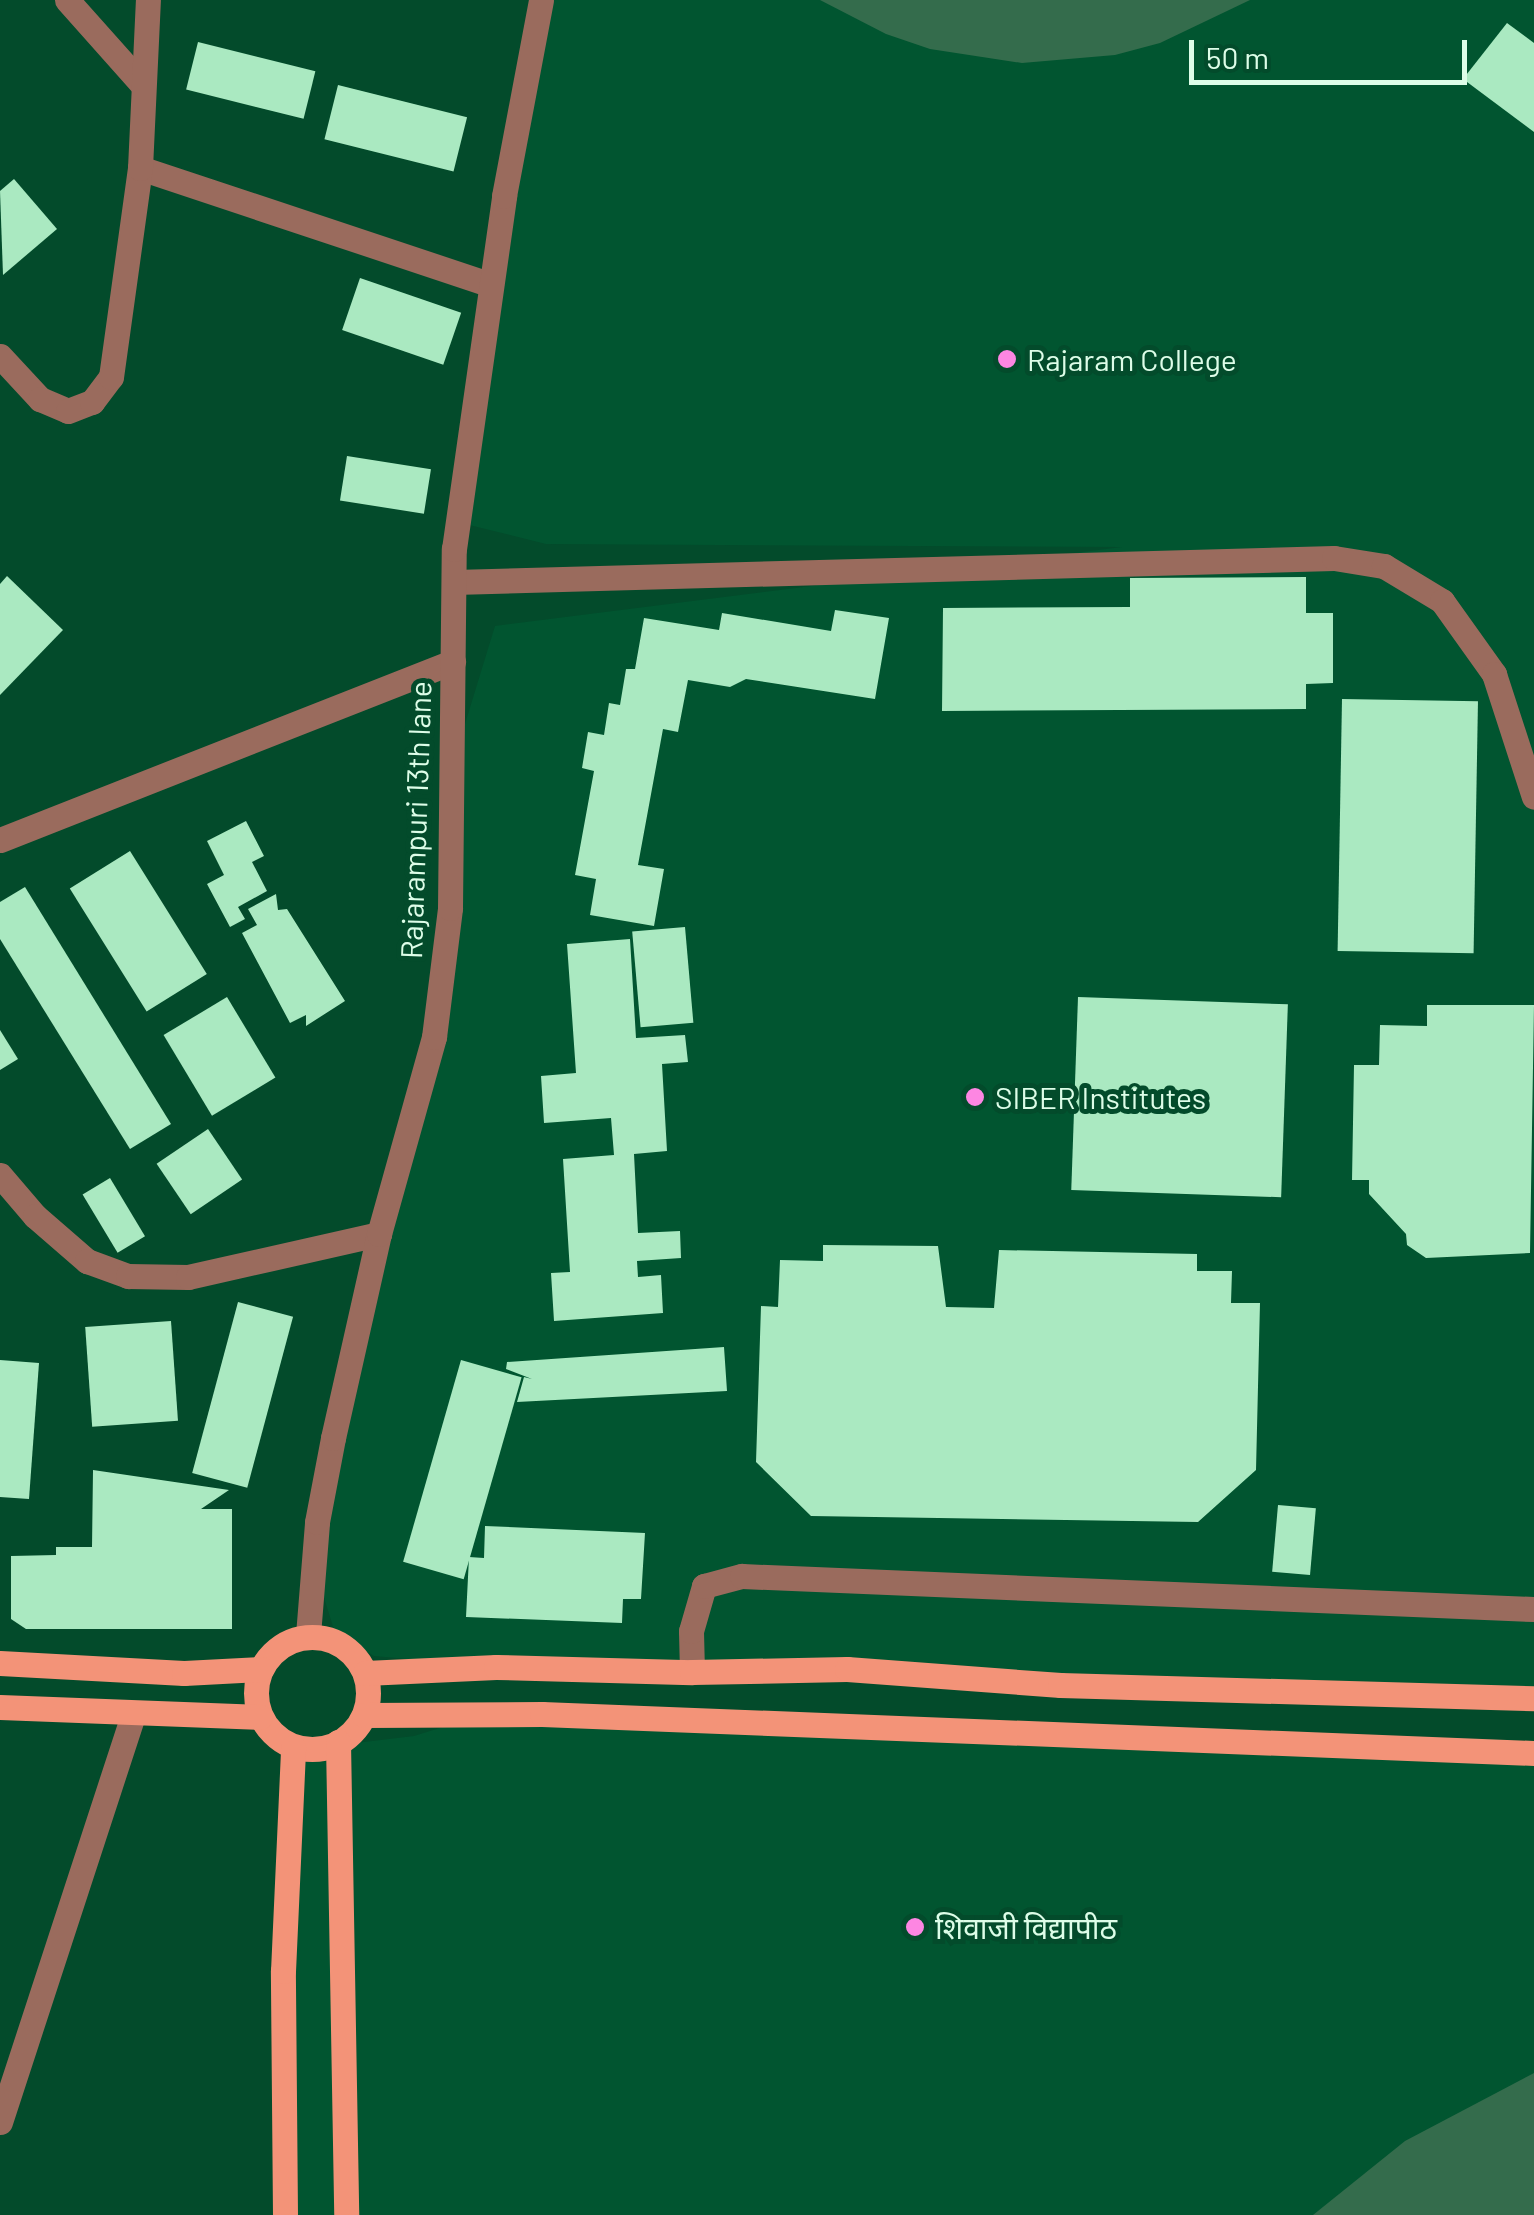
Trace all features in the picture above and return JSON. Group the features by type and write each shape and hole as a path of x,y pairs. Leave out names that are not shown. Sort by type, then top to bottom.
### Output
{"main road":[{"path":"308,1636 324,1636 347,1648 368,1686 364,1714 357,1728 320,1749 292,1747 278,1739 260,1717 256,1685 261,1669 282,1644 308,1636"},
{"path":"0,1663 184,1672 261,1669"},
{"path":"364,1673 496,1666 692,1672 847,1669 1060,1686 1534,1698"},
{"path":"0,1707 260,1717"},
{"path":"364,1714 542,1714 1534,1752"},
{"path":"338,1742 346,2215"},
{"path":"286,2215 283,1972 292,1747"}],"street":[{"path":"67,0 140,82"},
{"path":"0,356 40,399 68,412 92,402 111,377 140,168 140,82 148,0"},
{"name":"Rajarampuri 13th lane","path":"308,1636 318,1522 379,1234 434,1037 450,908 454,548 492,284 540,0"},
{"path":"140,168 492,284"},
{"path":"454,582 1334,558 1384,566 1442,601 1494,674 1534,797"},
{"path":"0,840 453,662"},
{"path":"0,1175 35,1216 87,1261 128,1276 188,1278 379,1234"},
{"path":"692,1672 691,1631 704,1586 742,1576 1534,1609"},
{"path":"0,2122 134,1713"}],"shaded area":[{"name":"SIBER Institutes","path":"537,0 1534,0 1534,1703 496,1667 374,1656 335,1633 311,1556 434,1037 453,763 495,626 1122,547 546,544 457,522"},
{"path":"820,0 1250,0 1160,43 1115,55 1022,63 930,49 886,34"},
{"name":"शिवाजी विद्यापीठ","path":"475,1717 1534,1753 1534,2215 285,2215 285,2102 306,1749 414,1736"},
{"path":"1534,2073 1534,2215 1313,2215 1405,2141"}],"building":[{"path":"1507,23 1534,43 1534,132 1463,79"},
{"path":"198,42 315,71 304,119 186,90"},
{"path":"338,85 467,117 454,172 324,139"},
{"path":"14,179 57,229 3,275 0,191"},
{"path":"360,278 461,313 443,365 342,330"},
{"path":"347,456 431,469 424,514 340,500"},
{"path":"7,576 63,630 0,695 0,584"},
{"path":"1306,577 1306,613 1333,613 1333,683 1306,684 1306,709 942,711 943,608 1130,607 1130,578"},
{"path":"835,610 889,618 875,699 746,679 730,687 688,680 678,732 663,729 638,865 664,869 654,926 590,915 596,879 575,875 594,771 582,768 588,732 604,735 609,703 620,705 626,669 635,669 644,618 719,630 722,613 831,631"},
{"path":"1342,699 1478,701 1474,953 1338,951"},
{"path":"246,821 264,856 252,862 267,891 238,907 245,919 230,927 207,884 224,875 207,841"},
{"path":"130,851 207,974 147,1012 70,889"},
{"path":"25,887 171,1124 130,1149 0,939 0,902"},
{"path":"276,894 278,910 287,909 345,1001 306,1026 306,1015 290,1023 242,933 257,925 248,909"},
{"path":"685,927 693,1023 641,1027 632,932"},
{"path":"630,939 636,1038 685,1035 688,1062 662,1064 667,1151 634,1154 638,1233 680,1231 681,1258 637,1261 638,1277 661,1275 663,1313 554,1321 551,1273 570,1272 563,1159 614,1155 611,1118 544,1123 541,1076 576,1073 567,944"},
{"path":"227,997 275,1078 212,1116 164,1035"},
{"path":"1078,997 1288,1004 1281,1197 1071,1190"},
{"path":"1427,1005 1534,1005 1530,1253 1426,1258 1407,1245 1406,1234 1369,1194 1369,1180 1352,1180 1354,1065 1379,1065 1380,1025 1427,1026"},
{"path":"0,1030 18,1059 0,1070"},
{"path":"208,1129 242,1180 191,1214 157,1164"},
{"path":"110,1178 145,1236 118,1253 83,1194"},
{"path":"823,1245 938,1246 946,1307 994,1308 999,1250 1197,1254 1197,1271 1232,1271 1231,1303 1260,1303 1256,1470 1198,1522 811,1516 756,1462 761,1306 778,1307 780,1260 823,1261"},
{"path":"238,1302 293,1317 247,1488 192,1473"},
{"path":"171,1321 178,1421 92,1427 85,1327"},
{"path":"724,1347 727,1391 517,1402 524,1377 532,1379 506,1369 507,1362"},
{"path":"0,1360 39,1363 29,1499 0,1497"},
{"path":"461,1360 522,1377 464,1579 403,1562"},
{"path":"93,1470 229,1490 201,1509 232,1509 232,1629 26,1629 11,1619 11,1556 56,1555 56,1547 92,1547"},
{"path":"1278,1505 1316,1508 1310,1575 1272,1572"},
{"path":"485,1526 645,1533 641,1599 623,1599 622,1623 466,1617 469,1557 484,1558"}],"place":[{"name":"Rajaram College","path":"1007,359"},
{"name":"SIBER Institutes","path":"975,1097"},
{"name":"शिवाजी विद्यापीठ","path":"915,1927"}]}
